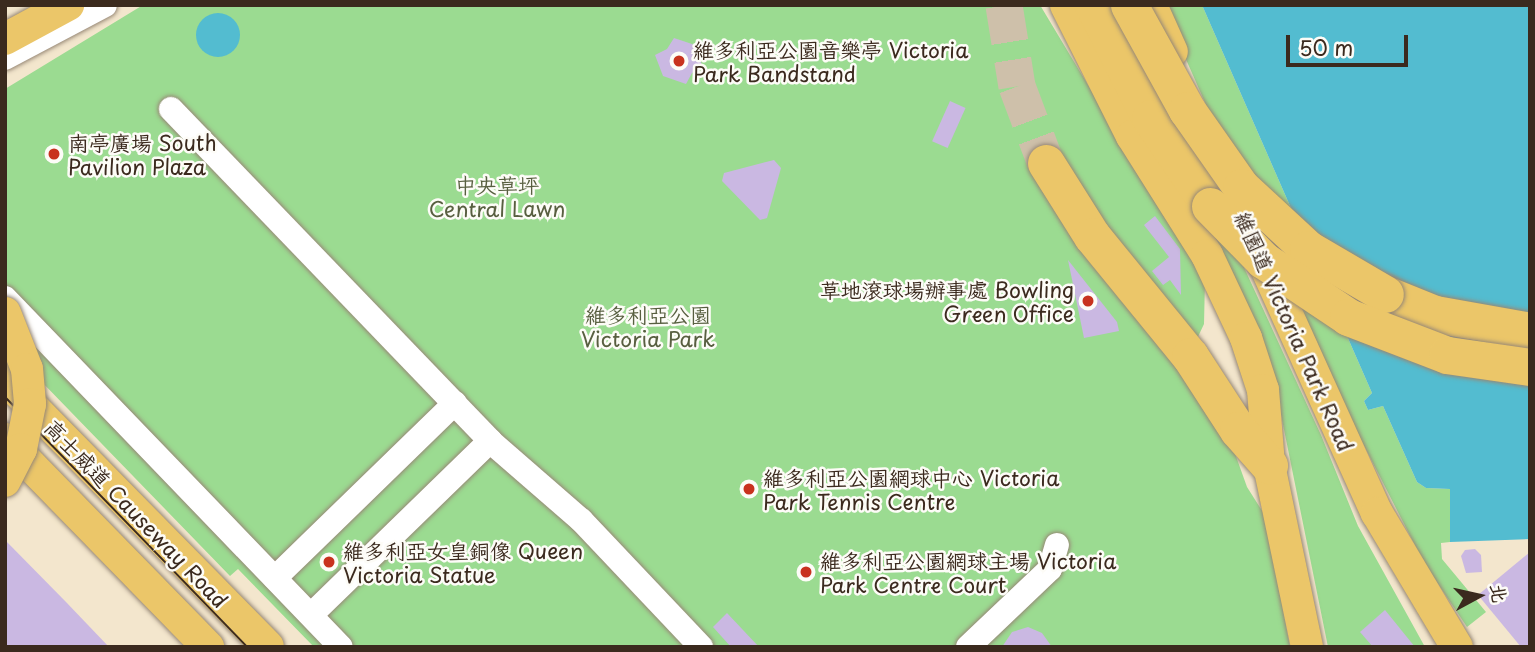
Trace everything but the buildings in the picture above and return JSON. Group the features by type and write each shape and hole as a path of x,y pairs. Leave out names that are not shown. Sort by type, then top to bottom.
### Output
{"highway":[{"path":"1093,5 1133,88 1187,177 1263,260 1317,300 1407,342 1480,361 1530,367"},
{"path":"1129,5 1205,138 1241,187 1292,236 1355,279 1412,305 1472,323 1530,331"},
{"path":"1046,163 1092,236 1190,356 1238,430 1269,465"}],"main road":[{"path":"5,19 29,5"},
{"path":"5,39 68,5"},
{"path":"1066,5 1132,136 1207,255 1236,314 1264,390 1269,465 1307,647"},
{"name":"維園道 Victoria Park Road","path":"1151,5 1297,342 1377,513 1458,647"},
{"path":"5,313 23,351 30,387 24,436 5,481"},
{"path":"5,352 12,402 5,439"},
{"name":"高士威道 Causeway Road","path":"5,379 268,647"},
{"name":"高士威道 Causeway Road","path":"5,439 208,647"}],"street":[{"path":"5,58 105,5"},
{"path":"171,109 490,441 581,520 701,647"},
{"path":"5,298 341,647"},
{"path":"275,578 455,403"},
{"path":"5,428 32,406"},
{"path":"311,615 490,441"},
{"path":"968,647 1050,569 1057,545"}],"green space":[{"name":"維多利亞公園 Victoria Park","path":"143,5 1040,5 1205,280 1204,324 1196,341 1030,171 1082,249 1228,434 1247,487 1266,517 1290,647 314,647 238,569 230,576 5,344 5,89"},
{"path":"1162,5 1202,5 1372,393 1364,401 1368,410 1383,406 1417,482 1426,488 1450,489 1450,542 1441,543 1442,559 1486,612 1467,627 1424,563 1307,334"},
{"path":"1198,219 1236,250 1321,435 1358,526 1425,647 1328,647 1277,395"}],"water":[{"path":"1202,5 1530,5 1530,539 1450,542 1450,489 1426,488 1417,482 1383,406 1368,410 1364,401 1372,393"},
{"path":"218,13 233,20 240,35 233,50 218,57 203,50 196,35 203,20"}],"tunnel":[{"path":"1004,5 1017,86 1046,163"}],"tram line":[{"path":"5,397 247,647"}],"place":[{"name":"維多利亞公園音樂亭 Victoria Park Bandstand","path":"679,61"},
{"name":"南亭廣場 South Pavilion Plaza","path":"54,154"},
{"name":"草地滾球場辦事處 Bowling Green Office","path":"1088,301"},
{"name":"維多利亞公園網球中心 Victoria Park Tennis Centre","path":"749,489"},
{"name":"維多利亞女皇銅像 Queen Victoria Statue","path":"329,562"},
{"name":"維多利亞公園網球主場 Victoria Park Centre Court","path":"806,572"}],"park label":[{"name":"中央草坪 Central Lawn","path":"497,196"}]}
